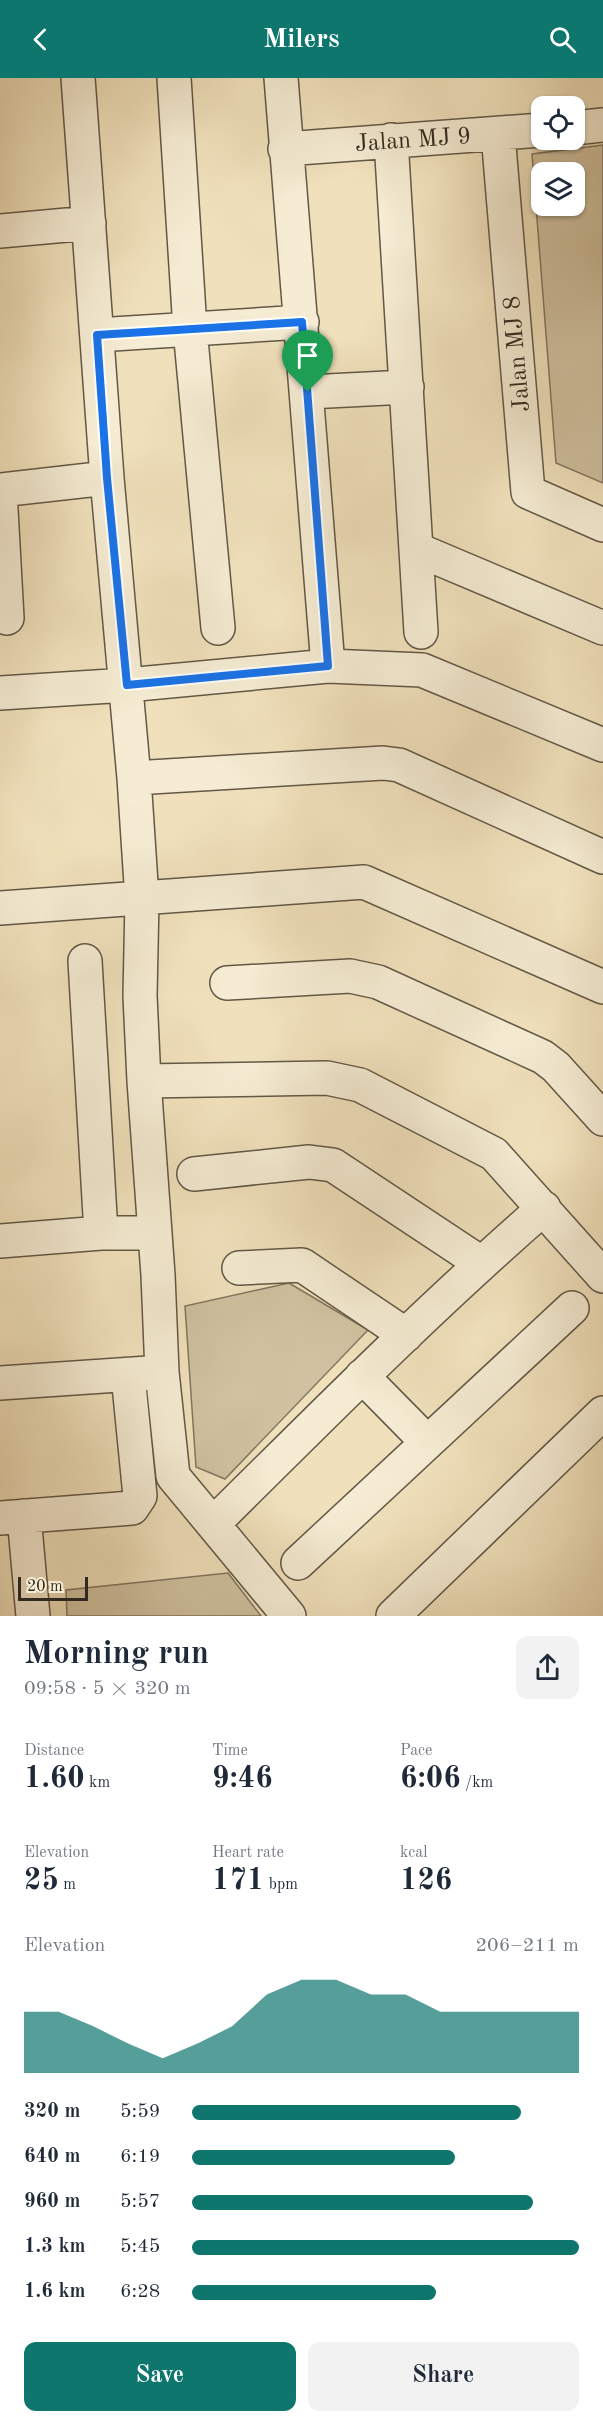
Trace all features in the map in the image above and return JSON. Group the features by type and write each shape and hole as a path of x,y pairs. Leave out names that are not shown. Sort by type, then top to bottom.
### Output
{"street":[{"path":"78,78 107,478 134,778 142,899 140,996 144,1082 162,1372 173,1476 289,1616"},
{"path":"174,78 190,329 218,628"},
{"path":"281,78 285,148 308,392 328,666"},
{"path":"585,127 603,125"},
{"name":"Jalan MJ 9","path":"285,148 531,131"},
{"name":"Jalan MJ 8","path":"498,134 528,492 603,525"},
{"path":"391,140 421,632"},
{"path":"0,231 89,223"},
{"path":"97,335 302,322"},
{"path":"308,392 407,387"},
{"path":"7,618 0,490 107,478"},
{"path":"416,549 603,628"},
{"path":"0,693 127,685 328,666 422,670 603,745"},
{"path":"134,778 382,763 399,765 603,857"},
{"path":"0,908 364,882 603,987"},
{"path":"85,961 101,1233"},
{"path":"227,983 350,976 378,982 543,1057 556,1066 603,1119"},
{"path":"144,1082 327,1078 360,1085 494,1154 603,1276"},
{"path":"194,1174 309,1162 333,1165 481,1263"},
{"path":"214,1524 362,1376 481,1263 544,1208"},
{"path":"0,1241 101,1233 155,1233"},
{"path":"238,1268 302,1264 406,1335"},
{"path":"298,1563 572,1308"},
{"path":"0,1383 162,1372"},
{"path":"33,1616 12,1517 132,1508 140,1496 128,1375"},
{"path":"362,1376 427,1442"},
{"path":"393,1616 603,1413"}],"shaded area":[{"path":"603,145 603,483 556,463 537,216 585,216 585,162 533,162 532,154 585,150 585,147"},
{"path":"289,1283 368,1330 225,1479 196,1467 185,1306"},
{"path":"228,1573 261,1616 67,1616 66,1590"}],"route":[{"path":"302,322 308,392 328,666 127,685 107,478 97,335 302,322"}]}
